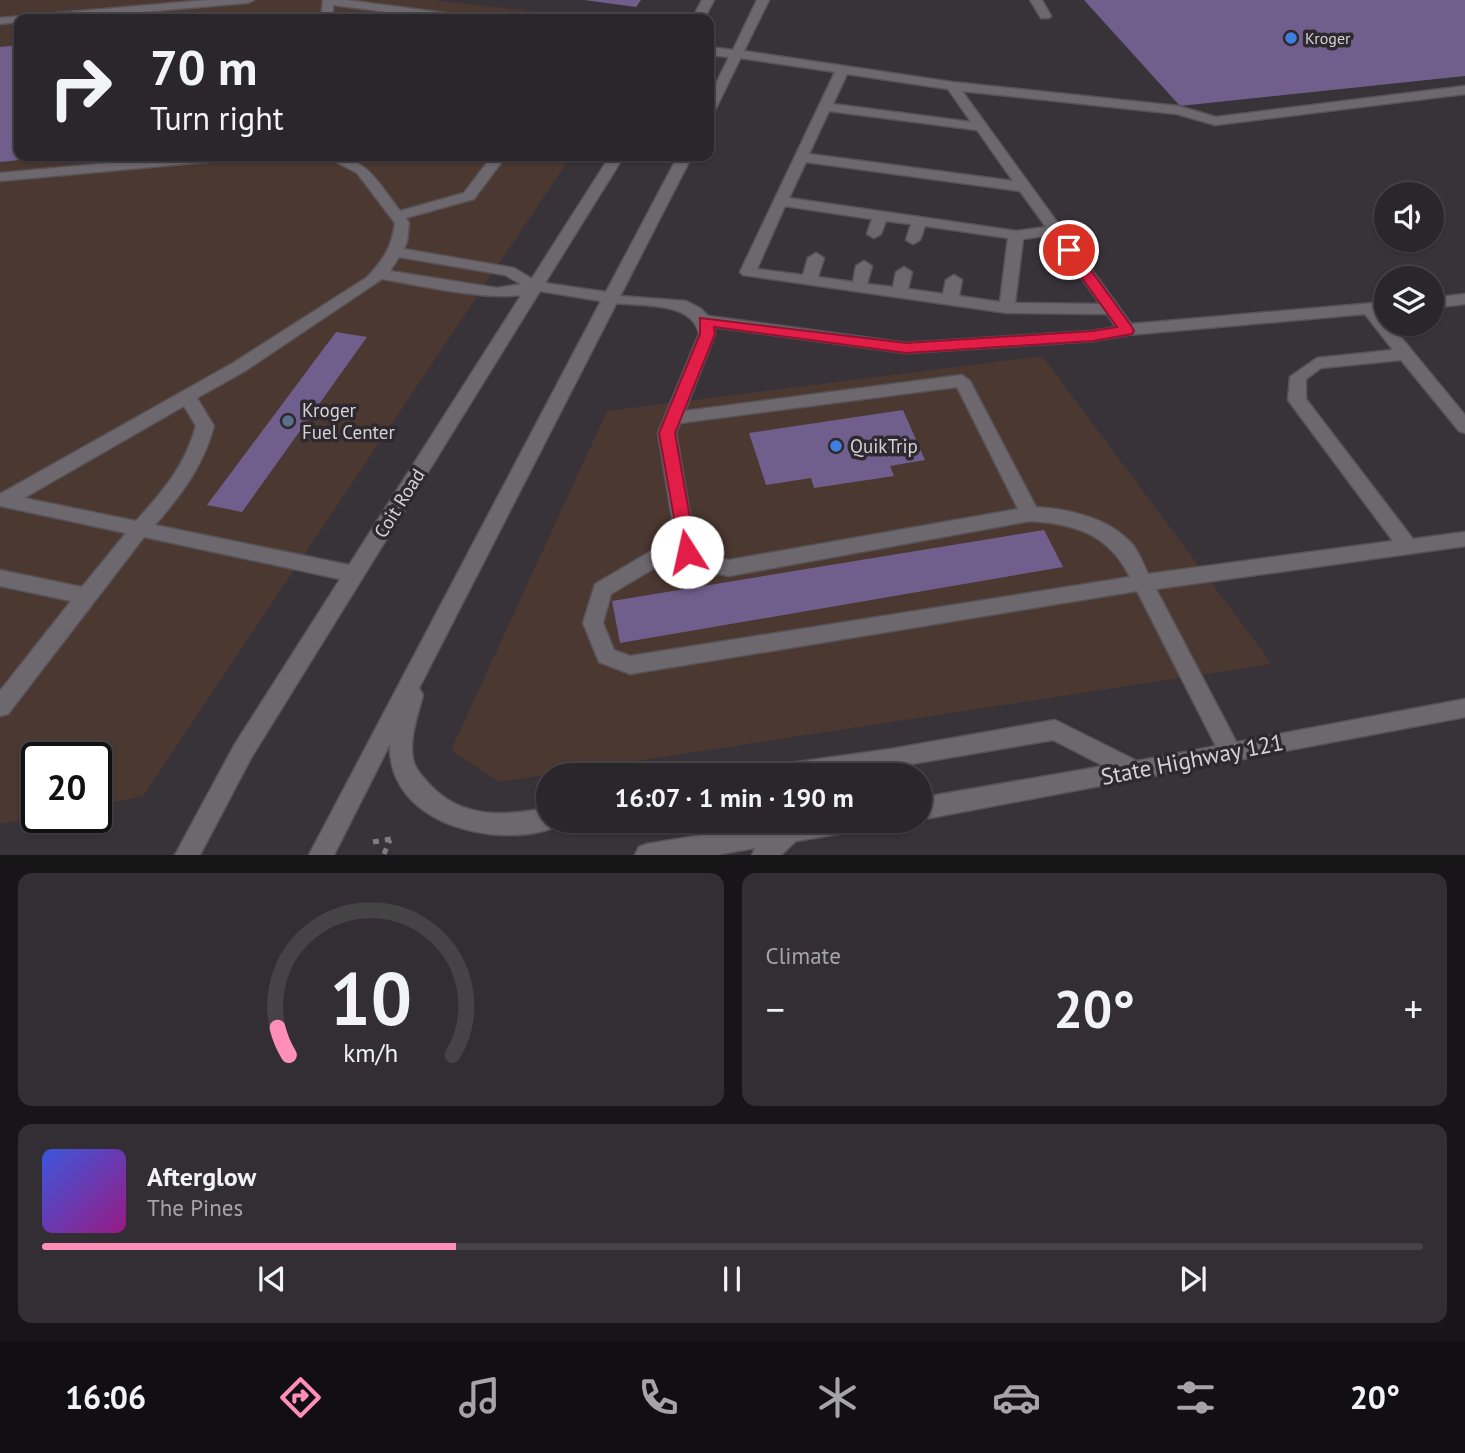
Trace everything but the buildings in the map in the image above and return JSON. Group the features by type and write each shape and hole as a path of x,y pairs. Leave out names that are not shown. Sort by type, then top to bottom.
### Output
{"main road":[{"path":"80,14 248,0"},
{"path":"714,100 763,0"},
{"path":"1036,0 1045,16"},
{"path":"327,14 328,1 428,14"},
{"path":"714,52 952,86 1178,110 1214,121 1465,90"},
{"path":"843,69 748,272 1007,308 1111,309"},
{"path":"952,86 1126,331"},
{"path":"825,107 982,127"},
{"path":"801,157 1025,187"},
{"path":"0,177 174,161"},
{"path":"3,500 187,396 338,305 379,274 400,242 402,223 362,170 343,161"},
{"path":"397,216 469,195 495,161"},
{"name":"Coit Road","path":"187,855 243,751 614,161"},
{"path":"321,855 682,161"},
{"path":"780,201 1016,234 1055,230"},
{"path":"827,227 833,209"},
{"path":"874,234 881,215"},
{"path":"913,240 919,221"},
{"path":"961,244 964,227"},
{"path":"1007,308 1016,234"},
{"path":"395,252 509,271 536,286"},
{"path":"809,281 816,258"},
{"path":"859,287 864,266"},
{"path":"899,293 904,272"},
{"path":"379,274 497,293 536,286 686,306 706,321 906,348 1093,336 1374,308"},
{"path":"950,300 954,280"},
{"path":"1444,302 1465,299"},
{"path":"706,321 707,334 667,433 687,552 706,564 729,568 1030,514 1065,516 1098,527 1126,550 1230,751"},
{"path":"1395,336 1406,354 1465,427"},
{"path":"1406,354 1317,363 1298,377 1297,400 1408,547"},
{"path":"673,418 961,381 1030,514"},
{"path":"0,707 140,528 178,489 201,448 205,426 187,396"},
{"path":"3,500 354,574"},
{"path":"685,540 602,590 593,623 606,656 630,665 1142,583 1465,539"},
{"path":"0,578 87,596"},
{"path":"420,667 401,753 407,774 429,803 454,818 507,827 536,821"},
{"name":"State Highway 121","path":"932,807 1465,708"},
{"path":"862,763 1055,730 1135,771"},
{"path":"647,855 778,833"},
{"path":"764,855 788,833"}],"path":[{"path":"373,842 391,839 384,854"}],"shaded area":[{"path":"0,0 433,0 555,14 14,14 14,161 568,161 143,796 112,803 112,742 21,742 21,820 0,824"},
{"path":"1042,356 1272,664 623,763 536,763 536,776 499,782 451,750 607,411"}],"place":[{"name":"Kroger","path":"1291,38"},
{"name":"Kroger Fuel Center","path":"288,421"},
{"name":"QuikTrip","path":"836,446"}],"route":[{"path":"687,552 667,433 707,334 706,321 906,348 1093,336 1126,331 1069,250"}]}
